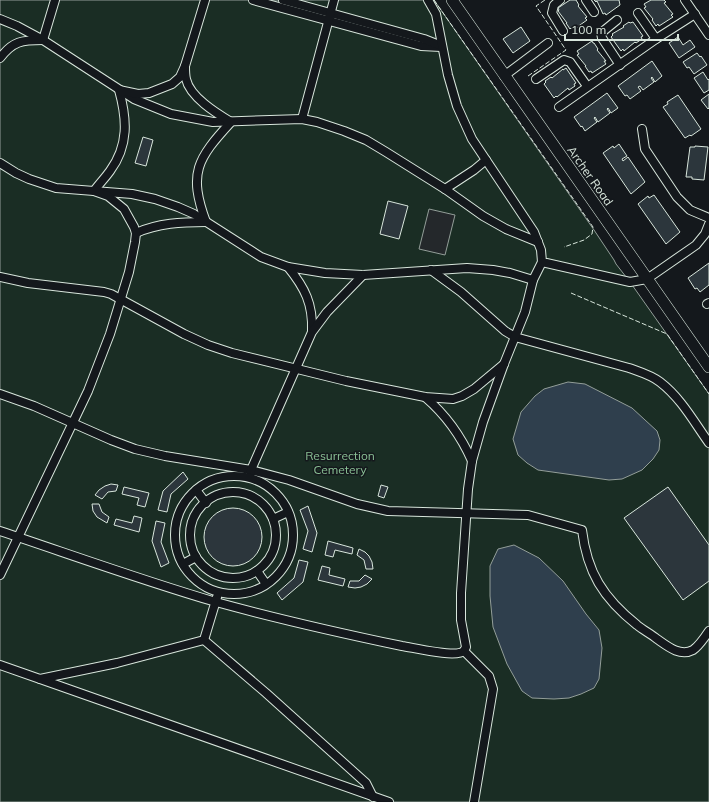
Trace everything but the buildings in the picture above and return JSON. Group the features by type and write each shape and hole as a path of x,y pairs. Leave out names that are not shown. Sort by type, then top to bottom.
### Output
{"main road":[{"name":"Archer Road","path":"452,0 709,367"}],"street":[{"path":"43,40 54,0"},
{"path":"119,90 138,94 150,93 172,84 180,77 185,66 205,0"},
{"path":"253,0 424,39 442,47"},
{"path":"283,0 329,17"},
{"path":"302,119 334,0"},
{"path":"0,532 216,602 292,622 354,636 455,655 461,654 464,651 466,647 461,620 460,593 466,513 472,461 483,422 524,312 533,280 542,262 541,250 534,232 472,139 457,106 448,75 436,14 428,0"},
{"path":"560,0 554,5 552,13 563,31"},
{"path":"586,0 594,12"},
{"path":"685,0 709,35"},
{"path":"638,13 656,39"},
{"path":"559,107 587,86 695,14"},
{"path":"0,19 18,26 43,40 134,99 171,114 213,122 302,119 317,122 366,140 445,188 483,216 506,229 538,242"},
{"path":"617,20 601,33 602,38 620,65"},
{"path":"0,58 15,43 26,40 43,40"},
{"path":"504,76 548,43"},
{"path":"536,79 564,60 570,62 587,86"},
{"path":"185,66 185,77 193,92 207,106 231,122"},
{"path":"94,191 110,171 123,145 125,120 124,107 119,90"},
{"path":"206,222 197,193 199,166 205,154 231,122"},
{"path":"642,129 645,149 677,197 690,210 709,218"},
{"path":"445,188 474,170 486,160"},
{"path":"0,163 16,173 56,188 132,194 155,199 178,207 194,214 261,257 288,267 325,273 363,275 467,268 510,273 533,280"},
{"path":"0,575 88,391 110,334 129,272 136,233 134,227 124,209 108,196 94,191"},
{"path":"136,233 145,229 169,224 206,222"},
{"path":"542,262 630,282 647,279 696,245 705,234 709,224"},
{"path":"288,267 300,282 307,297 313,318 312,332"},
{"path":"431,270 461,292 504,332 648,374 660,382 682,403 709,443"},
{"path":"250,474 312,332 327,312 363,275"},
{"path":"0,277 28,283 104,292 120,299 184,334 208,345 232,353 346,381 425,397 453,398 462,396 504,364"},
{"path":"0,394 34,406 72,424 135,449 250,474 297,482 371,508 388,511 528,515 582,530 584,550 592,571 603,591 618,609 638,626 677,652 694,650 709,631"},
{"path":"425,397 438,409 459,434 472,461"},
{"path":"250,474 271,489 280,498 288,512 292,532 292,544 283,567 275,577 266,584 255,590 243,593 231,594 218,592 205,587 194,579 183,564 178,555 175,541 175,527 179,513 186,500 196,490 208,482 221,477 250,474"},
{"path":"196,490 206,503"},
{"path":"237,492 244,494 262,503 273,519 276,532 274,545 269,558 257,570 247,576 225,577 218,575 206,568 196,557 191,543 191,529 196,515 206,503 216,496 237,492"},
{"path":"273,519 288,512"},
{"path":"183,564 196,557"},
{"path":"257,570 266,584"},
{"path":"204,640 218,592"},
{"path":"40,680 204,640"},
{"path":"204,640 266,693 366,783 373,797"},
{"path":"464,651 489,676 493,689 474,802"},
{"path":"0,665 389,802"}],"green space":[{"name":"Resurrection Cemetery","path":"0,0 434,0 616,264 709,394 709,802 0,802"}],"shaded area":[{"path":"429,209 455,215 445,255 419,249"}],"water":[{"path":"568,382 585,384 632,408 657,431 660,440 659,450 653,459 642,470 622,479 609,480 538,470 518,455 513,439 521,412 535,396 544,389"},
{"path":"514,545 539,558 563,581 599,630 602,648 599,679 594,688 569,698 554,699 532,698 522,691 507,664 493,627 490,596 490,566 498,549"}],"fence":[{"path":"434,0 593,227 592,234 584,240 564,247"},
{"path":"528,76 566,50 536,6 545,0"},
{"path":"571,293 667,334 709,394"}]}
